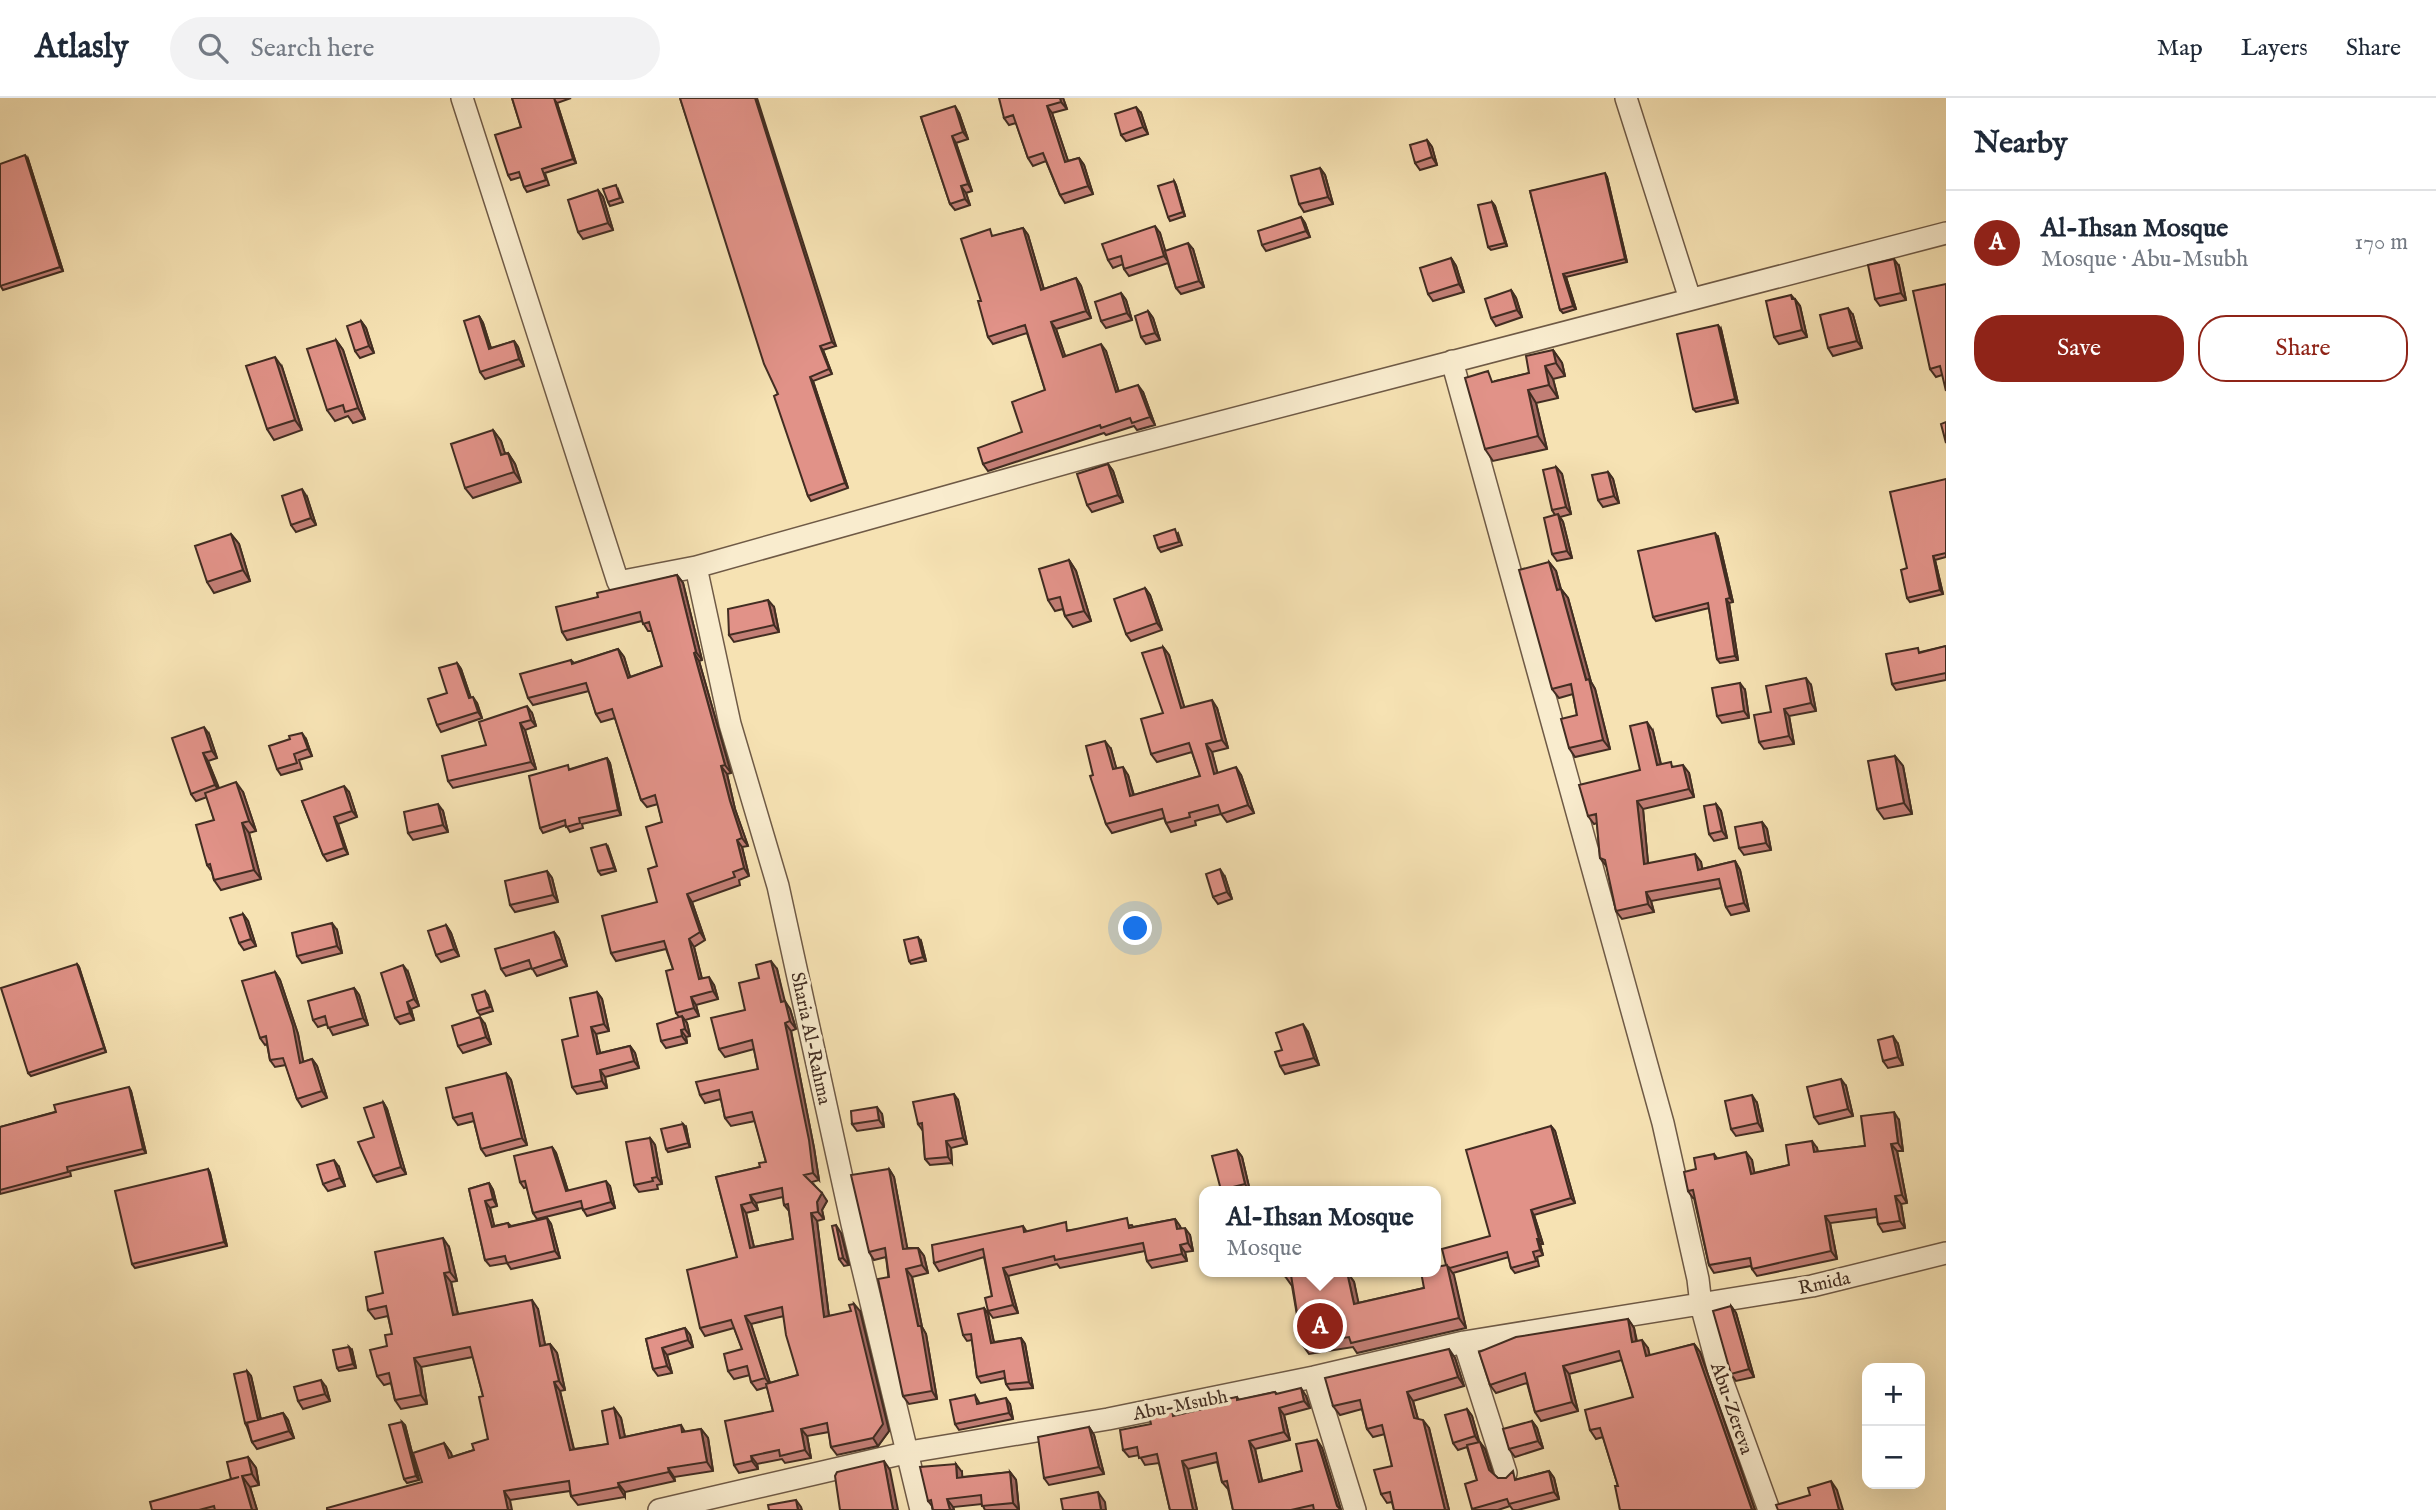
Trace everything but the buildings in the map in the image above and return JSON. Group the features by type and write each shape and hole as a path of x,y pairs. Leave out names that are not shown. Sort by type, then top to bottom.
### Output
{"street":[{"path":"462,98 618,582 696,567 1102,453 1946,233"},
{"path":"1626,98 1690,299"},
{"name":"Abu-Zereva","path":"1452,361 1663,1123 1698,1279 1701,1305 1719,1372 1769,1510"},
{"name":"Sharia Al-Rahma","path":"696,567 730,724 778,886 852,1224 921,1510"},
{"name":"Rmida","path":"1701,1305 1812,1286 1946,1253"},
{"name":"Abu-Msubh","path":"659,1510 909,1452 1108,1419 1314,1377 1464,1342 1701,1305"},
{"path":"1464,1342 1506,1473"},
{"path":"1314,1377 1355,1510"}],"place":[{"name":"Al-Ihsan Mosque","path":"1320,1326"}]}
